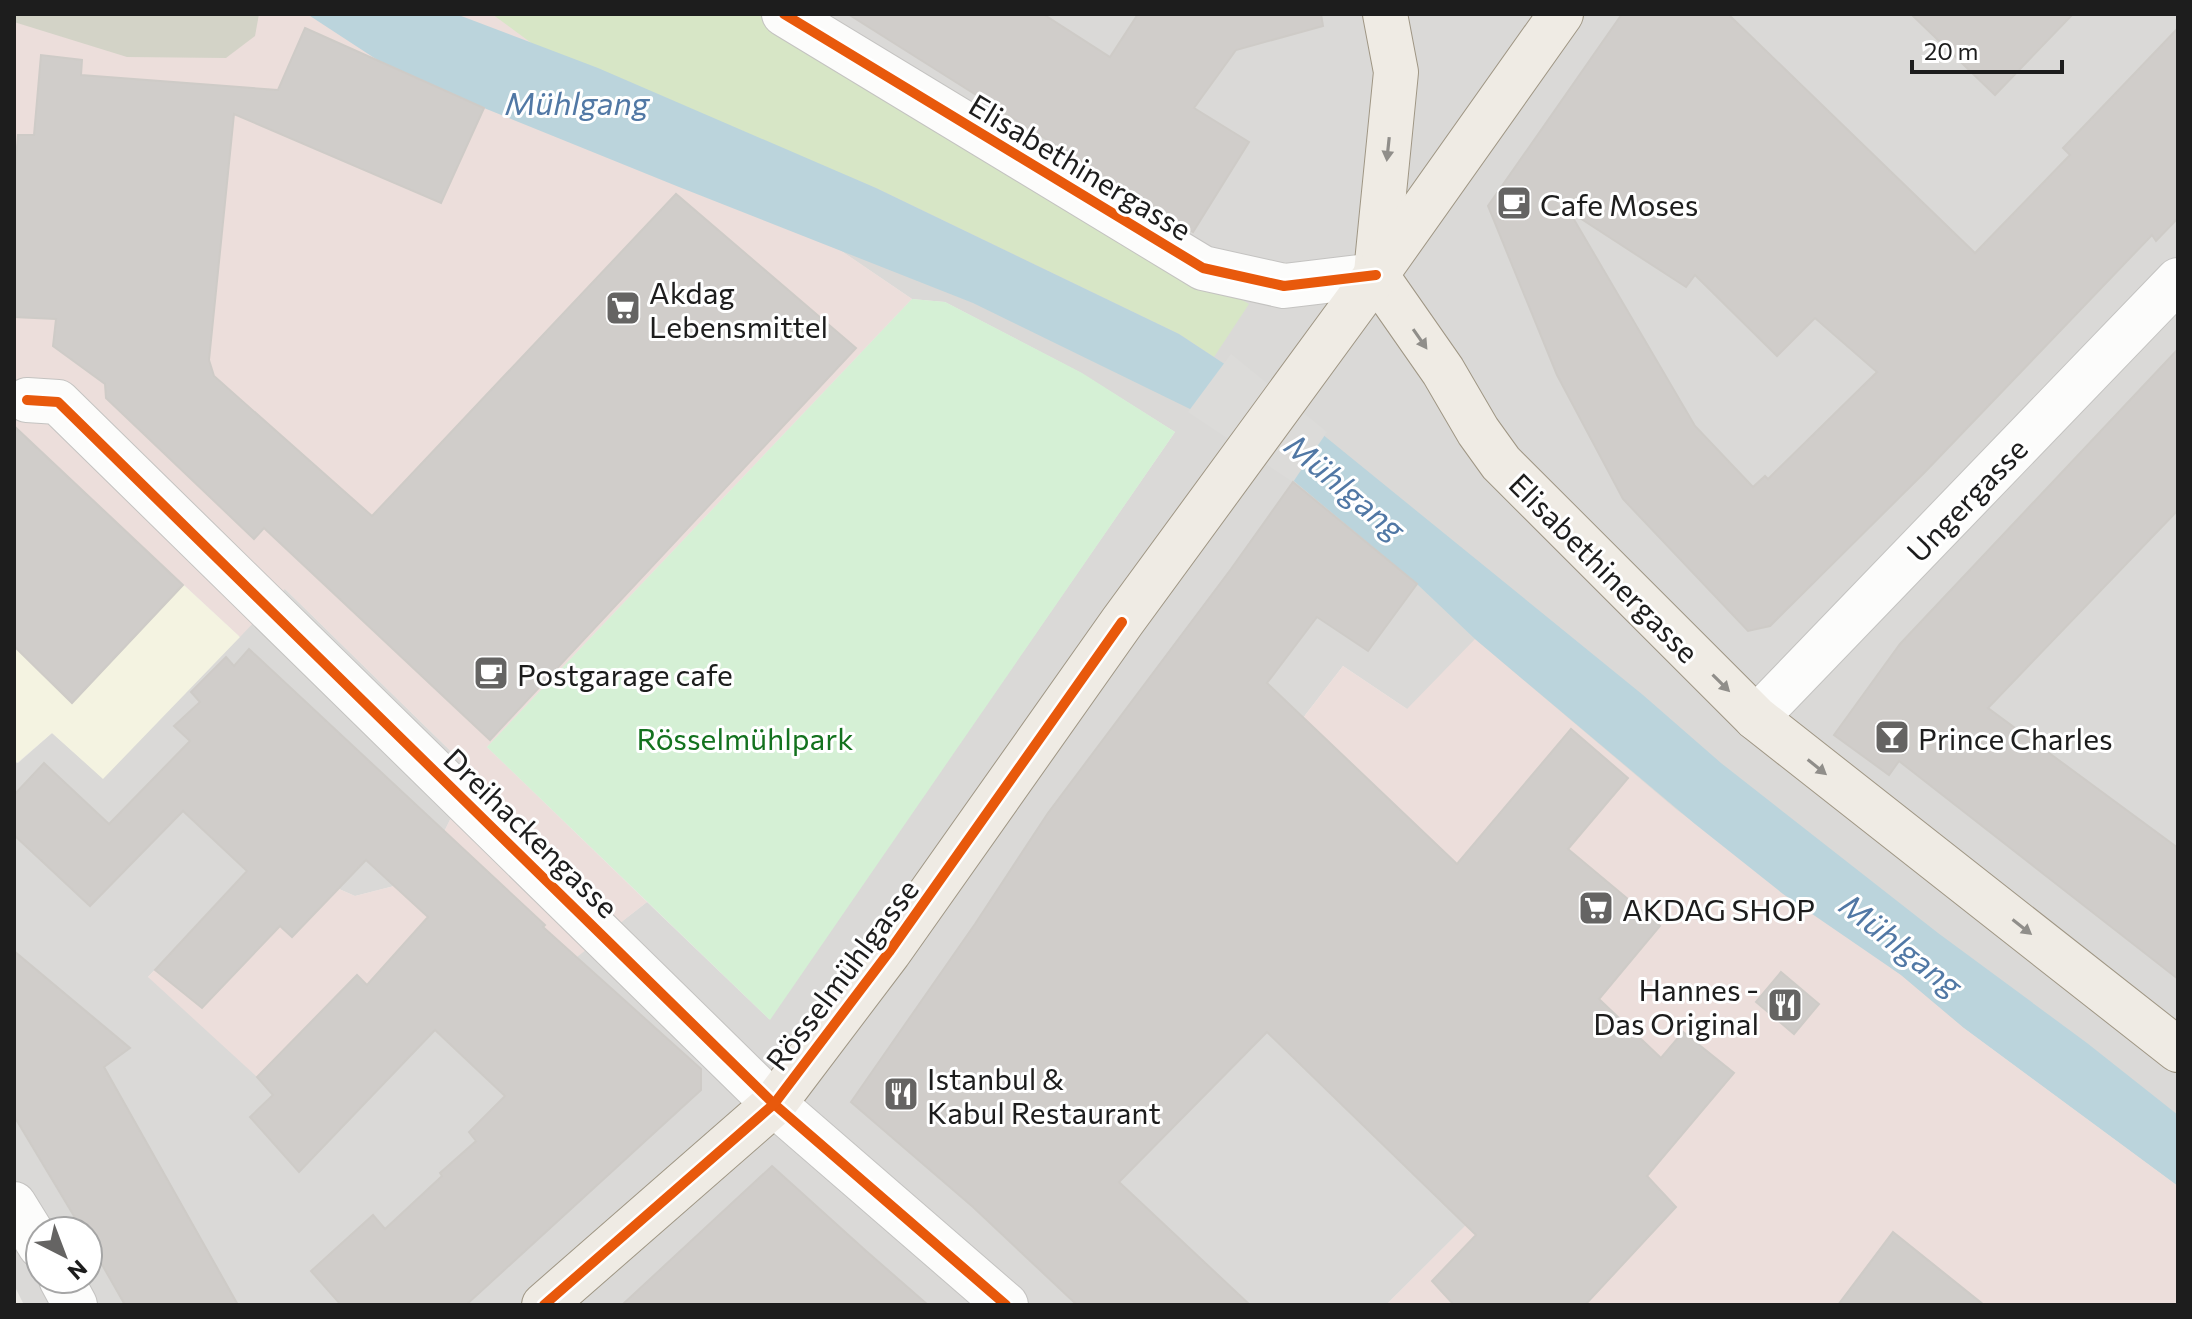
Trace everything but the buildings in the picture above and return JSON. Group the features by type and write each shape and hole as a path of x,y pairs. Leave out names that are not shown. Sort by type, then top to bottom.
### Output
{"main road":[{"path":"1376,275 1396,72 1385,14"},
{"name":"Rösselmühlgasse","path":"544,1305 774,1104 889,952 1122,622 1376,275 1561,14"},
{"name":"Elisabethinergasse","path":"1376,275 1443,371 1501,463 1756,718 2178,1050"}],"street":[{"name":"Elisabethinergasse","path":"784,14 1203,268 1284,286 1376,275"},
{"name":"Ungergasse","path":"1756,718 2178,280"},
{"name":"Dreihackengasse","path":"27,400 58,402 774,1104 1006,1305"}],"shaded area":[{"path":"14,14 494,14 912,299 487,747 647,902 577,957 475,1068 434,1030 321,1149 257,1077 148,977 283,832 339,889 355,896 394,886 444,832 473,773 285,589 240,637 14,427"},
{"path":"14,14 259,14 255,36 226,58 127,57 14,22"},
{"path":"492,14 2178,14 2178,1186 1964,1028 1407,709 1343,666 1306,714 1227,833 1557,1135 1386,1305 24,1305 14,1285 14,760 18,763 52,733 103,778 284,588 473,773 444,832 394,886 355,896 339,889 282,832 148,977 435,1030 475,1068 576,957 647,902 769,1019 1175,432 1081,373 945,302 912,299"},
{"path":"14,428 240,637 103,779 52,733 17,763 14,760"},
{"path":"1475,639 1677,810 1901,975 1964,1028 2178,1186 2178,1305 1386,1305 1556,1135 1227,833 1306,714 1343,666 1407,709"}],"green space":[{"path":"492,14 758,14 1249,304 1214,357 1179,334 876,188 534,45"},
{"name":"Rösselmühlpark","path":"912,299 945,302 1082,373 1175,432 770,1020 487,747"}],"water":[{"name":"Mühlgang","path":"307,14 456,14 598,68 876,188 1179,334 1267,392 1322,434 1643,695 1721,763 2178,1115 2178,1186 1964,1028 1901,975 1783,894 1695,824 1245,440 1190,409 973,303 484,108 382,63"}],"pier":[{"path":"1231,354 1327,432 1293,482 1188,412"}],"cycle path":[{"path":"784,14 1203,268 1284,286 1376,275"},
{"path":"27,400 58,402 774,1104 1006,1305"},
{"path":"544,1305 774,1104 889,952 1122,622"}],"place":[{"name":"Cafe Moses","path":"1514,203"},
{"name":"Akdag Lebensmittel","path":"623,308"},
{"name":"Postgarage cafe","path":"491,673"},
{"name":"Prince Charles","path":"1892,737"},
{"name":"AKDAG SHOP","path":"1596,908"},
{"name":"Hannes - Das Original","path":"1785,1005"},
{"name":"Istanbul & Kabul Restaurant","path":"901,1094"}]}
